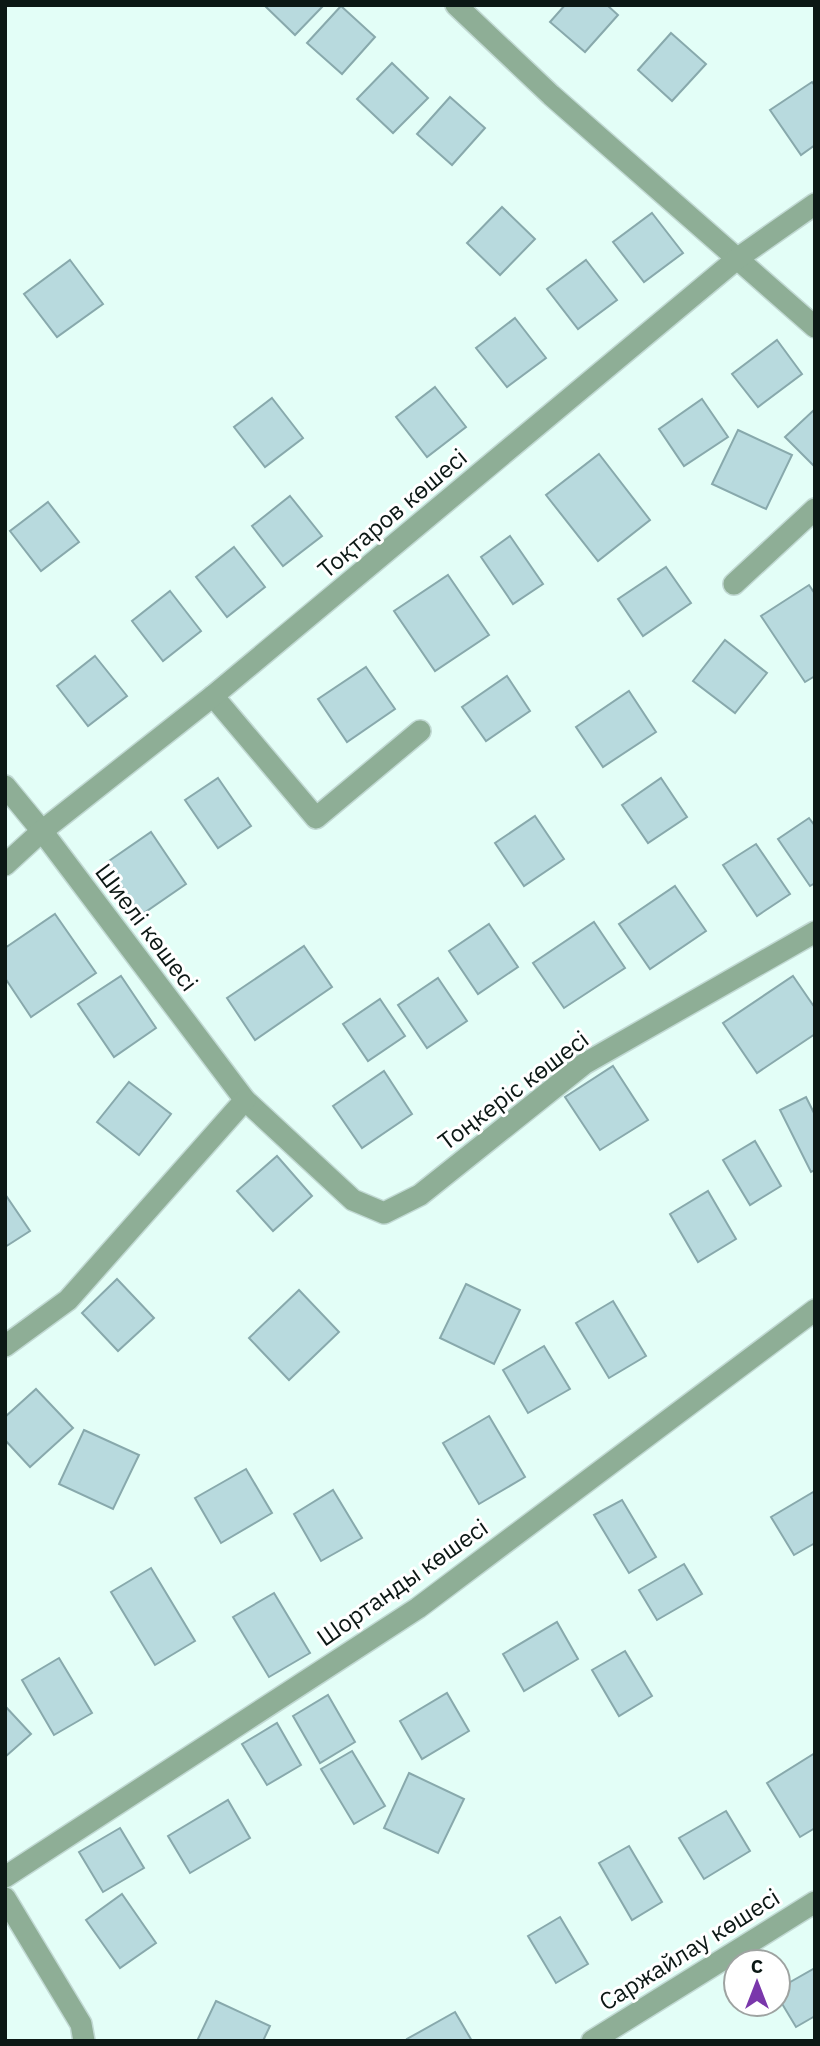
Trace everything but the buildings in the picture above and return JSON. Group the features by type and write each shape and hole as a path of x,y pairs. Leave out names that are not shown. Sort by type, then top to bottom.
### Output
{"street":[{"path":"456,5 551,95 815,327"},
{"name":"Тоқтаров көшесі","path":"5,865 42,831 213,696 738,258 815,204"},
{"path":"734,584 815,509"},
{"path":"213,696 316,818 420,731"},
{"name":"Шиелі көшесі","path":"5,786 245,1100 353,1200"},
{"name":"Тоңкерiс көшесі","path":"353,1200 384,1213 420,1195 584,1064 815,932"},
{"path":"5,1346 68,1300 245,1100"},
{"name":"Шортанды көшесі","path":"5,1877 418,1608 815,1310"},
{"path":"5,1899 81,2025 84,2041"},
{"name":"Саржайлау көшесі","path":"592,2041 815,1902"}]}
